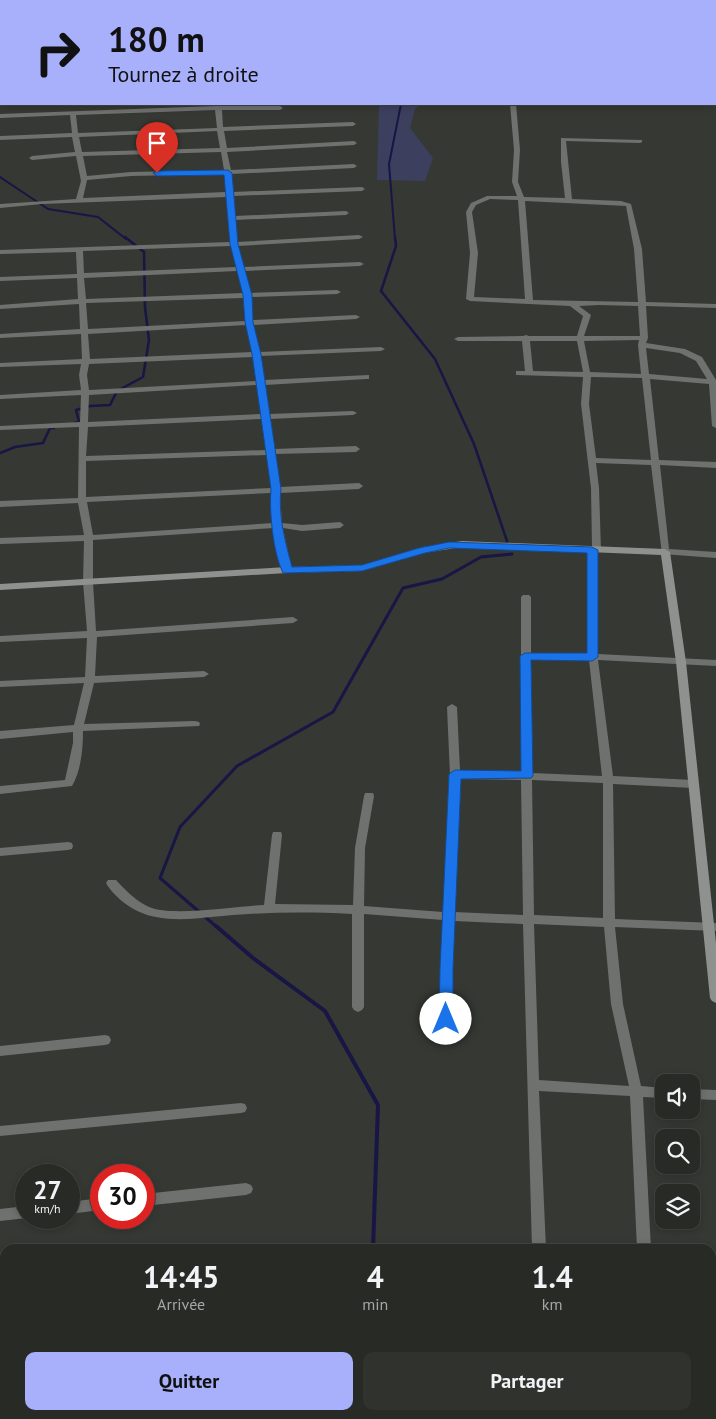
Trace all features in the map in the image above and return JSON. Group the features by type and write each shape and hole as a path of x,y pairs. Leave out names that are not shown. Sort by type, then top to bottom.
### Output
{"street":[{"path":"513,105 517,150 515,182 521,198 528,301"},
{"path":"0,116 218,106 280,108"},
{"path":"218,106 228,173 234,244 242,269 247,295 249,322 256,354 269,453 276,489 277,525 287,570"},
{"path":"73,114 74,135 80,154 84,178 84,183 79,193 79,201"},
{"path":"0,138 353,124"},
{"path":"569,200 563,139 640,141"},
{"path":"32,158 80,154 225,150 354,143"},
{"path":"84,178 131,174 228,173 354,166"},
{"path":"0,206 362,189"},
{"path":"716,306 642,304 572,304 470,300 474,254 469,212 473,204 489,197 569,200 629,205 638,249 642,304 643,342 646,376 666,552 681,662 693,784 712,926 716,998"},
{"path":"231,218 346,213"},
{"path":"0,252 234,244 359,237"},
{"path":"0,790 68,783 71,778 78,743 78,728 90,680 92,634 88,582 90,538 82,499 85,392 83,376 86,361 79,249"},
{"path":"0,279 360,264"},
{"path":"0,307 83,301 337,292"},
{"path":"572,304 587,315 580,338 587,375 585,404 595,488 592,657 608,781 609,923 617,1004 636,1091 644,1244"},
{"path":"0,336 356,317"},
{"path":"526,337 529,373"},
{"path":"458,339 526,337 643,342 691,354 699,359 714,382 716,426"},
{"path":"0,365 381,349"},
{"path":"519,373 646,376 714,382"},
{"path":"0,397 366,377"},
{"path":"0,428 353,413"},
{"path":"82,458 356,449"},
{"path":"591,460 716,465"},
{"path":"0,504 359,486"},
{"path":"0,541 90,538 277,525 302,528 340,525"},
{"path":"0,587 287,570 362,568 423,550 449,545 716,555"},
{"path":"526,597 527,862 539,1244"},
{"path":"0,639 293,620"},
{"path":"525,656 716,663"},
{"path":"0,684 204,674"},
{"path":"446,1036 446,969 450,916 455,774 452,707"},
{"path":"0,736 78,728 195,724"},
{"path":"455,774 693,784"},
{"path":"358,1007 360,848 369,796"},
{"path":"269,908 277,835"},
{"path":"0,852 68,846"},
{"path":"112,883 126,898 154,913 180,914 269,908 358,910 386,911 415,916 712,926"},
{"path":"0,1051 105,1040"},
{"path":"533,1085 655,1092"},
{"path":"700,1094 716,1095"},
{"path":"0,1131 241,1108"},
{"path":"155,1199 246,1189"},
{"path":"0,1215 15,1213"}],"shaded area":[{"path":"379,105 420,105 415,109 410,128 433,158 425,181 377,180"}],"waterway":[{"path":"395,239 389,164 401,105"},
{"path":"0,177 48,209 98,217 126,239"},
{"path":"74,423 79,422 76,410 90,406 110,405 117,391 143,377 149,340 145,307 144,252 125,237"},
{"path":"395,237 396,246 381,291 435,359 474,444 507,541"},
{"path":"0,453 15,447 43,443 50,428 54,428"},
{"path":"218,928 160,878 180,827 237,766 333,712 403,588 442,579 481,557 512,554"},
{"path":"216,926 253,958 325,1011 378,1105 373,1244"}],"route":[{"path":"157,173 228,173 234,244 242,269 247,295 249,322 256,354 269,453 276,489 277,525 287,570 362,568 392,561 423,550 462,544 592,550 592,657 525,656 527,776 455,774 450,916 446,969 446,1019"}]}
